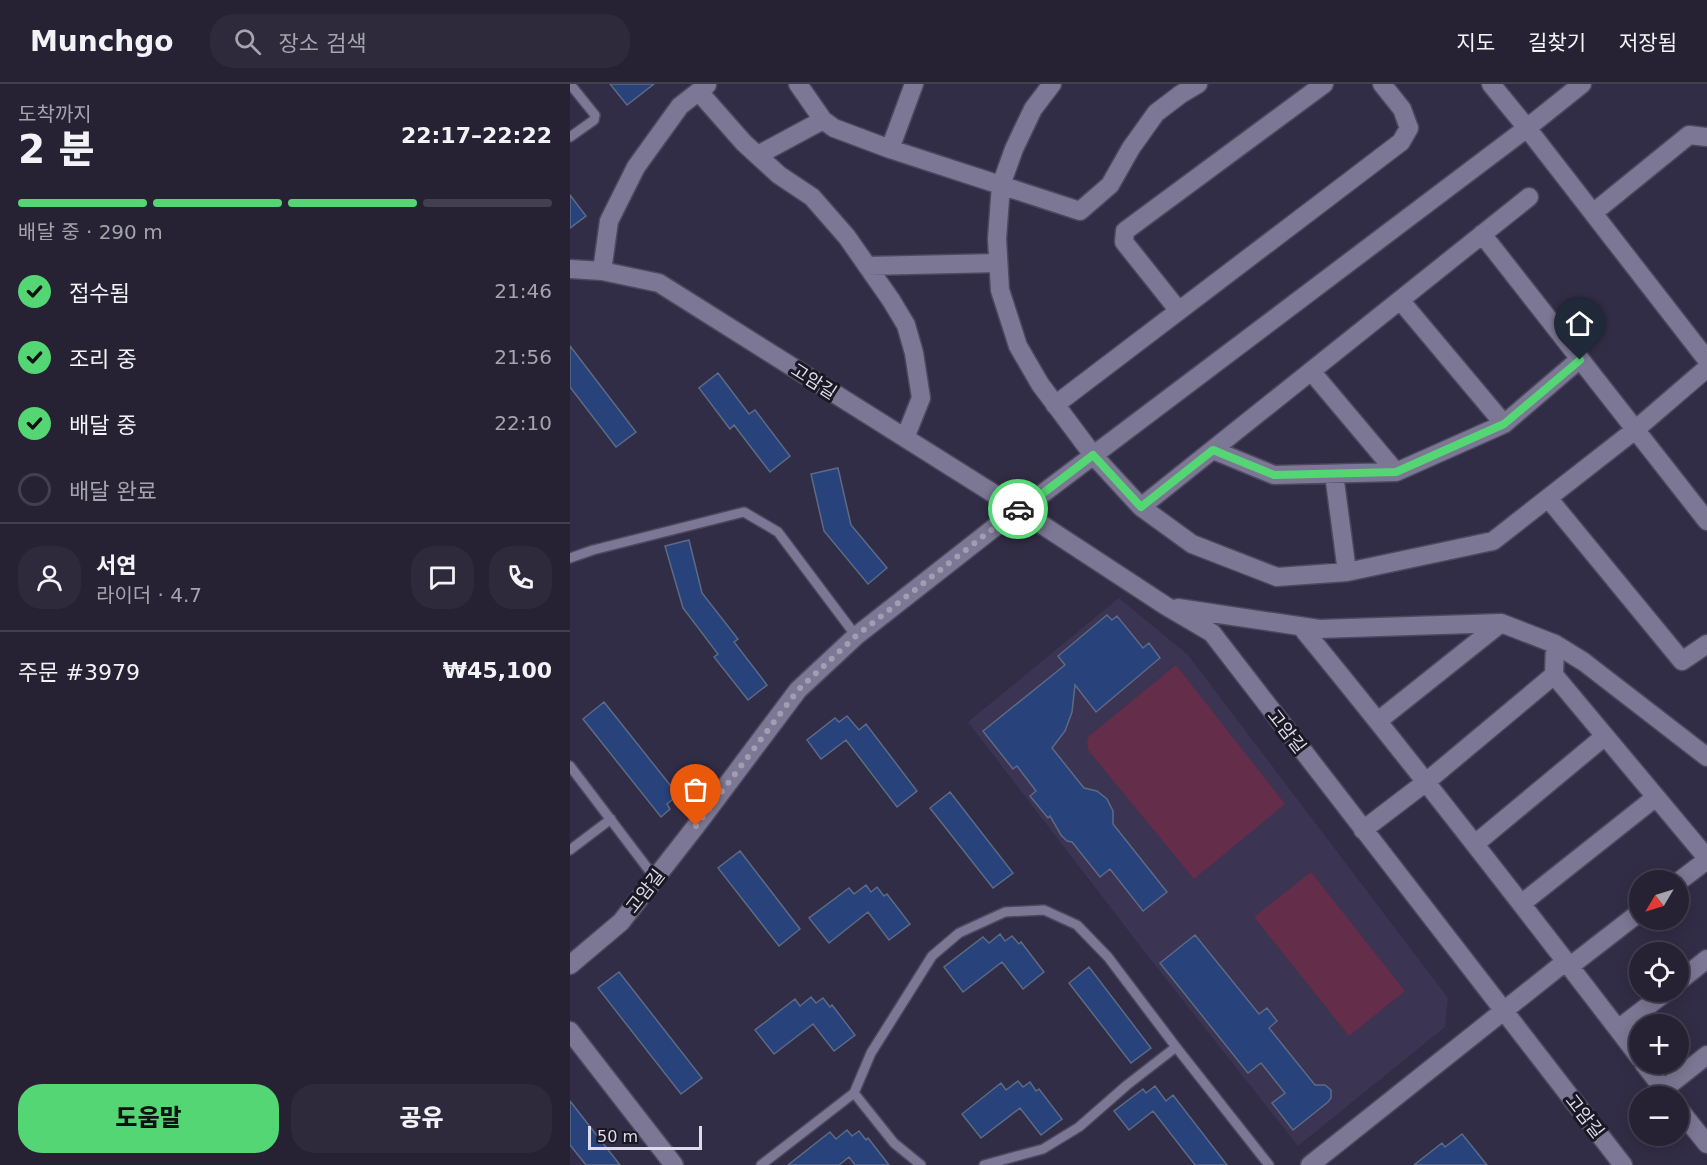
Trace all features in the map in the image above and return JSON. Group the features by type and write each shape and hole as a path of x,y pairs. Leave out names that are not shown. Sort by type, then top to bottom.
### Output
{"street":[{"path":"798,84 823,120 834,128 890,149 1080,211 1110,185 1131,148 1156,113 1198,84"},
{"path":"890,149 914,84"},
{"path":"1052,84 1033,109 1014,149 1001,185 997,239 1000,290 1018,346 1055,405 1093,455 1141,507 1192,544 1277,577 1347,572 1493,542 1635,430 1707,368"},
{"path":"1179,311 1124,242 1125,231 1324,84"},
{"path":"1055,405 1401,142 1410,128 1402,109 1382,84"},
{"path":"1491,84 1707,360"},
{"path":"1018,509 1042,494 1582,84"},
{"path":"602,271 609,221 636,167 680,106 704,88 744,142 779,175 812,197 847,237 906,325 914,353 921,398 905,438"},
{"path":"758,155 823,120"},
{"path":"1593,213 1689,135 1707,137"},
{"path":"1141,507 1529,196"},
{"path":"1482,234 1707,521"},
{"path":"867,266 998,262"},
{"name":"고암길","path":"570,269 602,271 659,283 1212,633 1623,1165"},
{"path":"1400,300 1504,424"},
{"path":"1213,450 1274,475 1396,472 1504,424 1580,360"},
{"path":"1311,371 1396,472"},
{"path":"1334,474 1347,572"},
{"path":"1548,498 1682,661 1707,644"},
{"name":"고암길","path":"570,966 621,922 798,690 856,636 1018,509"},
{"path":"1166,606 1319,629 1501,622 1555,644 1584,662 1707,757"},
{"path":"1378,721 1501,622"},
{"path":"1302,628 1475,844 1629,1044"},
{"path":"1555,644 1554,675 1707,859 1689,873"},
{"path":"1363,830 1426,782 1554,675"},
{"path":"1475,844 1605,736"},
{"path":"1521,904 1656,796"},
{"path":"1310,1165 1504,1010 1629,920"},
{"path":"1689,973 1707,959"},
{"path":"1618,1029 1653,1002"},
{"path":"570,1031 674,1165"},
{"path":"1674,1086 1707,1055"},
{"path":"1652,1074 1661,1086"},
{"path":"1689,1122 1707,1144"}],"lane":[{"path":"570,84 595,115 594,120 570,137"},
{"path":"570,558 593,550 744,512 778,532 856,636"},
{"path":"570,766 655,878"},
{"path":"570,850 611,819"},
{"path":"761,1165 854,1093 871,1053 932,956 959,933 1005,912 1044,910 1077,925 1108,957 1269,1165"},
{"path":"984,1165 1043,1149 1070,1133 1176,1047"},
{"path":"854,1093 894,1143 921,1165"}],"shaded area":[{"path":"1119,598 1188,655 1448,998 1445,1027 1298,1146 968,722"},
{"path":"1176,665 1285,804 1194,879 1088,750 1087,742 1089,736"},
{"path":"1311,872 1405,991 1349,1036 1254,917"}],"building":[{"path":"610,84 654,84 627,105"},
{"path":"570,195 586,216 570,228"},
{"path":"570,346 636,432 616,447 570,387"},
{"path":"718,373 749,414 755,410 790,456 770,472 734,425 730,429 699,388"},
{"path":"838,468 851,525 887,568 868,584 824,531 811,474"},
{"path":"689,540 702,593 738,639 734,642 767,685 748,700 714,657 718,654 683,608 665,546"},
{"path":"1107,615 1112,620 1117,616 1143,648 1149,643 1160,658 1096,712 1075,685 1072,712 1065,731 1052,748 1084,788 1097,791 1107,799 1113,811 1113,824 1167,892 1143,911 1110,869 1100,877 1072,842 1067,841 1061,835 1050,816 1048,818 1030,796 1036,791 1017,766 1013,769 983,731 1065,665 1058,656"},
{"path":"604,702 678,795 667,804 670,809 661,817 583,719"},
{"path":"847,716 859,730 866,724 917,791 897,807 846,740 821,759 807,740 835,718 839,722"},
{"path":"950,792 1013,873 993,888 930,808"},
{"path":"740,851 800,929 779,946 718,868"},
{"path":"866,885 871,892 877,887 884,896 887,894 910,924 889,940 868,912 829,943 809,918 849,888 854,894"},
{"path":"1000,934 1005,941 1012,936 1019,944 1021,942 1044,972 1023,989 1002,962 963,992 944,967 983,937 989,943"},
{"path":"1195,935 1259,1014 1267,1008 1277,1021 1269,1028 1315,1085 1325,1085 1331,1090 1331,1098 1328,1102 1293,1130 1272,1103 1285,1093 1261,1063 1248,1073 1160,963"},
{"path":"1089,967 1151,1048 1131,1063 1069,983"},
{"path":"619,972 702,1078 681,1094 598,988"},
{"path":"811,997 816,1003 823,998 830,1007 832,1005 855,1035 834,1051 813,1024 774,1054 755,1030 795,999 800,1006"},
{"path":"1018,1081 1023,1087 1030,1082 1036,1091 1039,1089 1062,1119 1041,1135 1020,1108 981,1138 962,1114 1001,1083 1006,1090"},
{"path":"1155,1086 1166,1101 1173,1095 1227,1165 1195,1165 1153,1111 1129,1130 1114,1111 1143,1089 1146,1093"},
{"path":"570,1101 620,1165 586,1165 570,1145"},
{"path":"847,1130 852,1136 859,1131 866,1140 868,1138 889,1165 855,1165 849,1157 839,1165 788,1165 830,1132 836,1139"},
{"path":"1462,1134 1487,1165 1414,1165 1442,1143 1445,1147"}],"way so far":[{"path":"696,826 798,690 856,636 1018,509"}],"route":[{"path":"1018,509 1042,494 1093,455 1141,507 1213,450 1274,475 1396,472 1504,424 1580,360"}]}
